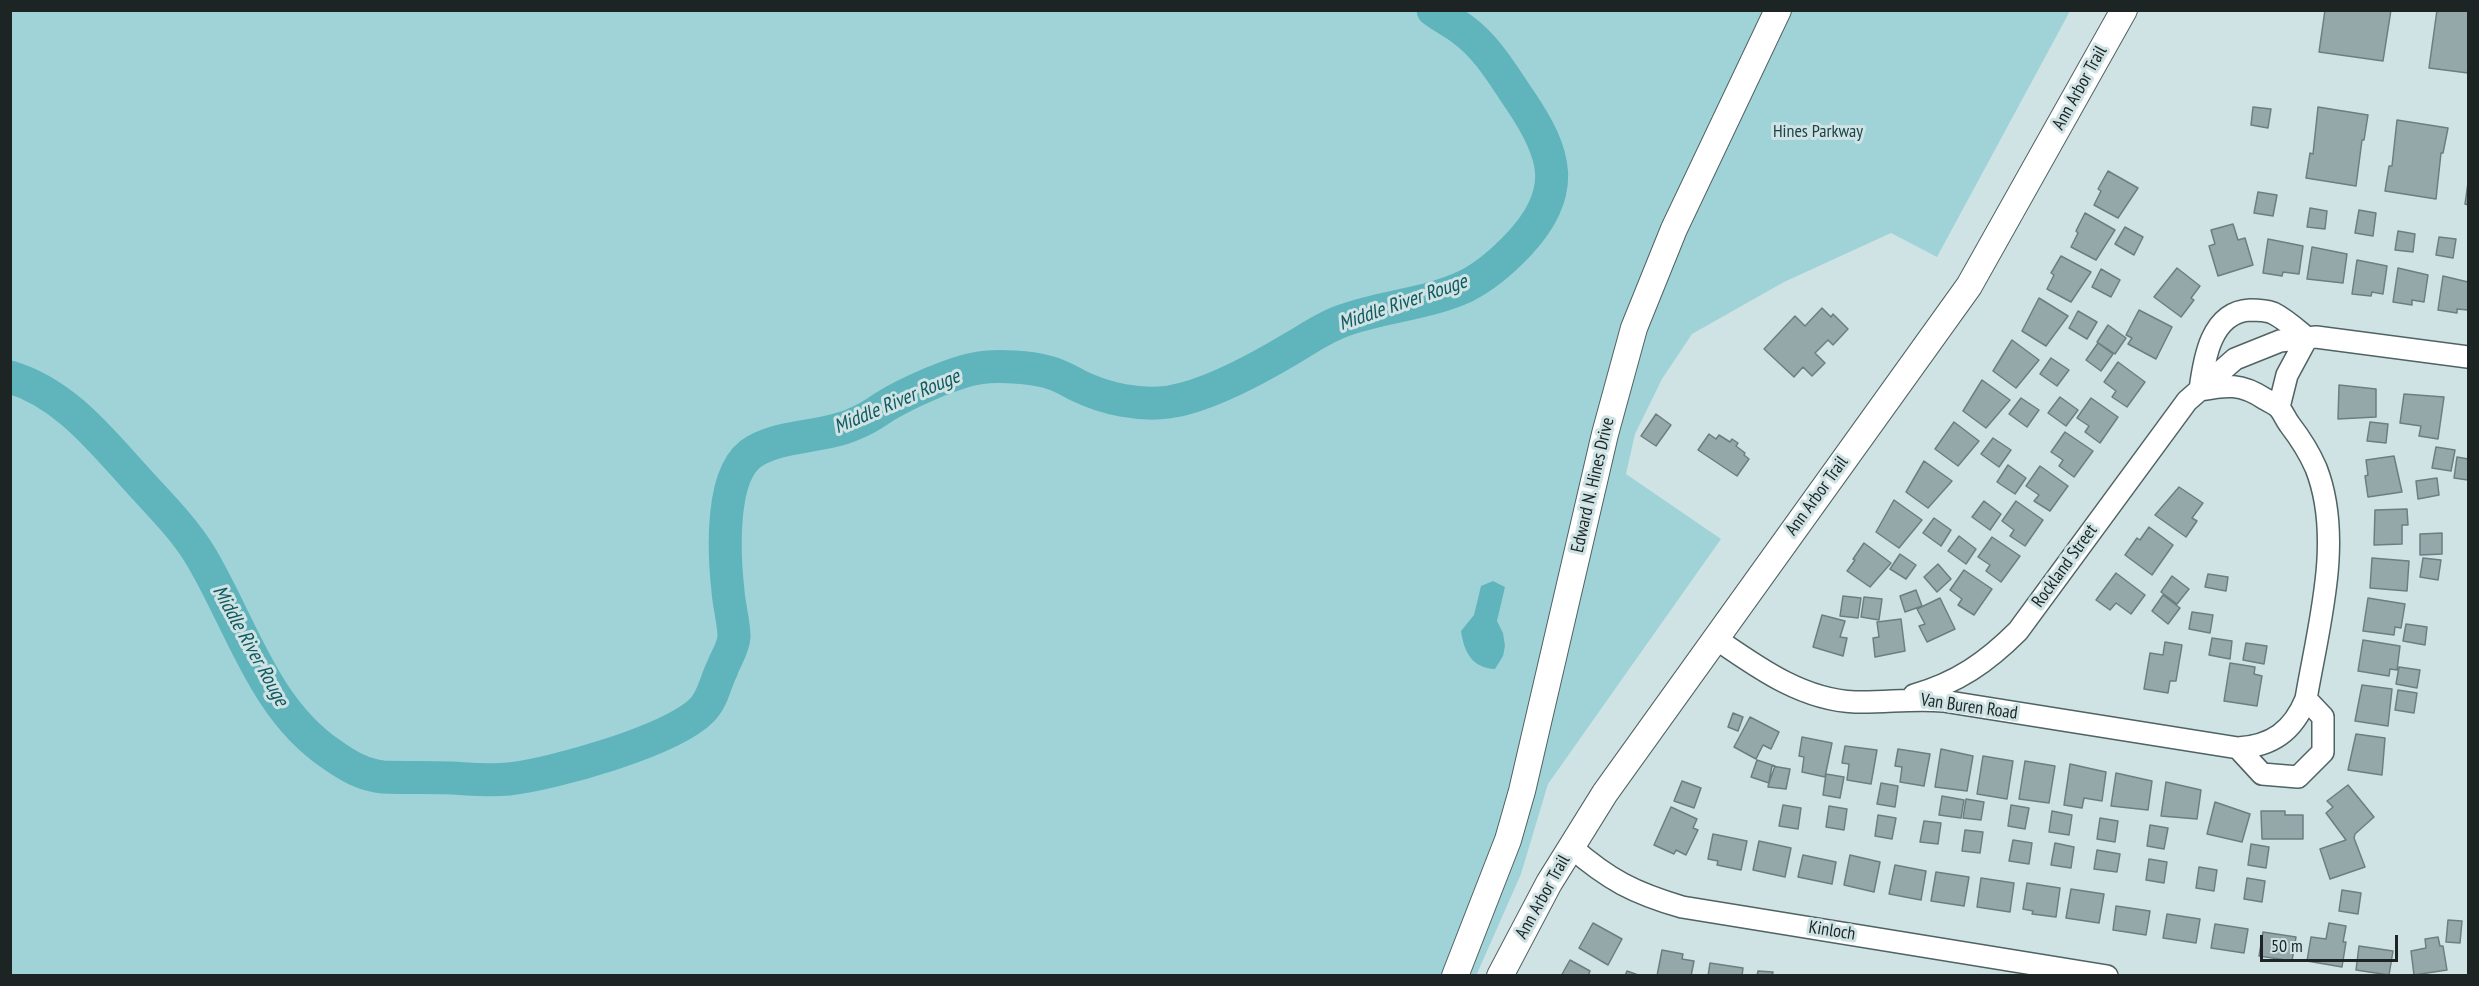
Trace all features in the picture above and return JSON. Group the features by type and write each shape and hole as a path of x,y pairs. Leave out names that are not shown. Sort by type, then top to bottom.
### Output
{"street":[{"name":"Edward N. Hines Drive","path":"1455,975 1508,840 1522,791 1605,434 1634,328 1674,229 1778,10"},
{"name":"Ann Arbor Trail","path":"1500,975 1550,883 1605,793 1969,286 2124,10"},
{"path":"2260,310 2273,313 2307,338 2287,375 2279,407 2253,391 2238,387 2226,385 2200,390 2203,366 2218,327 2239,311 2260,310"},
{"name":"Rockland Street","path":"1896,700 1947,684 1972,670 1995,653 2018,631 2187,401 2235,359 2280,341 2307,338 2337,338 2469,357"},
{"name":"Van Buren Road","path":"1715,638 1776,678 1804,691 1853,702 1919,699 1943,701 2238,748 2267,743 2281,736 2300,713 2306,699 2327,567 2327,517 2322,488 2303,443 2279,407"},
{"path":"2238,748 2262,774 2298,777 2323,752 2323,717 2306,699"},
{"name":"Kinloch","path":"1571,847 1603,874 1622,885 1682,907 2107,975"}],"green space":[{"name":"Hines Parkway","path":"10,11 2070,11 1937,257 1891,233 1784,282 1692,334 1662,379 1635,434 1626,474 1721,539 1548,784 1521,874 1476,976 11,975"}],"shaded area":[{"path":"1493,581 1505,587 1497,621 1503,633 1505,646 1503,656 1495,669 1480,666 1470,658 1464,646 1461,631 1474,615 1481,586"}],"building":[{"path":"2325,10 2391,10 2383,61 2319,52"},
{"path":"2437,10 2468,10 2468,73 2429,68"},
{"path":"2253,107 2271,109 2268,128 2251,125"},
{"path":"2318,107 2368,115 2356,186 2306,178 2310,153 2313,154"},
{"path":"2397,120 2448,128 2443,153 2441,153 2436,199 2385,191 2389,166 2392,166"},
{"path":"2108,171 2138,188 2118,218 2094,205 2101,191 2098,189"},
{"path":"2468,183 2468,205 2465,204"},
{"path":"2258,192 2277,195 2273,216 2254,213"},
{"path":"2310,208 2327,211 2325,229 2307,227"},
{"path":"2359,210 2376,213 2373,236 2355,233"},
{"path":"2085,213 2115,230 2096,260 2071,247"},
{"path":"2233,224 2238,240 2245,238 2253,265 2218,276 2209,246 2215,244 2211,230"},
{"path":"2125,227 2143,237 2134,255 2115,244"},
{"path":"2398,231 2415,234 2413,252 2395,250"},
{"path":"2439,237 2456,239 2453,258 2436,255"},
{"path":"2268,239 2303,246 2299,274 2283,272 2282,276 2263,273"},
{"path":"2312,247 2347,254 2343,283 2307,279"},
{"path":"2061,256 2091,272 2071,302 2047,289 2054,275 2051,273"},
{"path":"2357,260 2387,266 2383,294 2372,292 2371,296 2352,294"},
{"path":"2177,268 2200,286 2191,298 2194,300 2181,317 2154,297"},
{"path":"2398,268 2428,275 2424,302 2412,300 2412,305 2393,302"},
{"path":"2101,269 2120,280 2111,297 2092,287"},
{"path":"2443,276 2468,282 2468,310 2457,309 2457,313 2438,310"},
{"path":"2039,298 2068,316 2046,346 2022,331"},
{"path":"1822,308 1831,317 1833,314 1848,329 1833,345 1828,340 1815,353 1825,363 1812,376 1803,367 1794,377 1764,349 1795,316 1805,326"},
{"path":"2139,310 2172,327 2156,359 2128,344 2132,338 2126,335"},
{"path":"2078,311 2097,322 2087,339 2069,328"},
{"path":"2108,325 2126,338 2115,354 2097,342"},
{"path":"2012,340 2039,360 2016,388 1993,371"},
{"path":"2098,343 2113,354 2101,371 2086,360"},
{"path":"2051,358 2069,370 2057,386 2040,374"},
{"path":"2118,362 2145,382 2127,407 2112,397 2116,391 2104,382"},
{"path":"1982,380 2010,400 1986,428 1963,411"},
{"path":"2339,385 2376,389 2376,417 2338,419"},
{"path":"2404,394 2444,397 2438,439 2419,436 2421,426 2400,423"},
{"path":"2060,397 2078,410 2066,426 2048,413"},
{"path":"2021,398 2039,410 2027,427 2009,414"},
{"path":"2091,398 2118,417 2100,443 2085,432 2089,426 2077,418"},
{"path":"1656,414 1671,425 1656,446 1641,436"},
{"path":"1954,422 1979,441 1958,466 1935,449"},
{"path":"2370,422 2388,424 2386,443 2367,441"},
{"path":"2065,432 2093,451 2074,477 2059,466 2063,460 2051,452"},
{"path":"1709,434 1716,439 1719,435 1730,442 1732,439 1738,443 1736,446 1749,459 1737,476 1698,450"},
{"path":"1993,438 2011,450 1999,467 1981,454"},
{"path":"2436,447 2455,450 2451,471 2432,468"},
{"path":"2394,456 2402,492 2368,497 2365,476 2368,475 2366,460"},
{"path":"2457,457 2468,459 2468,480 2454,478"},
{"path":"1924,461 1952,481 1928,508 1906,492"},
{"path":"2008,465 2026,478 2015,494 1997,482"},
{"path":"2040,466 2068,486 2050,511 2034,501 2039,495 2026,486"},
{"path":"2437,478 2439,495 2418,499 2416,481"},
{"path":"2179,487 2203,503 2192,518 2197,521 2186,537 2155,515"},
{"path":"1894,500 1922,520 1899,548 1876,532"},
{"path":"1984,501 2001,514 1990,530 1972,517"},
{"path":"2016,501 2043,520 2025,546 2010,536 2014,530 2002,521"},
{"path":"2407,509 2408,525 2402,525 2402,544 2374,545 2375,510"},
{"path":"1934,518 1951,530 1941,546 1923,533"},
{"path":"2149,527 2173,545 2152,575 2125,555 2137,538 2140,540"},
{"path":"2442,533 2442,554 2420,555 2420,534"},
{"path":"1959,536 1976,549 1966,564 1948,551"},
{"path":"1992,537 2020,556 2001,582 1986,571 1990,565 1978,557"},
{"path":"1864,543 1891,563 1870,587 1847,571"},
{"path":"1900,554 1916,565 1906,579 1890,569"},
{"path":"2372,558 2409,561 2407,591 2370,588"},
{"path":"2423,558 2441,560 2438,580 2420,577"},
{"path":"1938,564 1951,579 1937,592 1924,577"},
{"path":"1964,570 1992,589 1974,615 1958,605 1962,599 1950,590"},
{"path":"2116,573 2145,595 2131,614 2116,603 2110,610 2096,600"},
{"path":"2208,574 2228,577 2226,591 2205,587"},
{"path":"2172,576 2189,589 2177,604 2161,592"},
{"path":"1916,590 1922,606 1905,612 1900,596"},
{"path":"2163,595 2180,608 2168,624 2152,611"},
{"path":"1843,596 1861,598 1858,618 1840,616"},
{"path":"1864,597 1882,599 1879,620 1861,617"},
{"path":"1940,598 1955,629 1927,642 1919,626 1925,624 1917,609"},
{"path":"2368,598 2405,604 2401,628 2395,627 2394,635 2363,631"},
{"path":"2192,612 2213,615 2210,633 2189,629"},
{"path":"1822,615 1845,621 1840,637 1847,638 1843,656 1813,647"},
{"path":"1901,619 1905,651 1875,657 1873,638 1879,637 1877,622"},
{"path":"2406,624 2427,627 2425,645 2403,641"},
{"path":"2212,638 2232,641 2230,659 2209,655"},
{"path":"2363,640 2400,646 2397,670 2390,669 2389,676 2358,671"},
{"path":"2165,642 2182,645 2176,681 2170,681 2168,693 2144,689 2150,653 2163,655"},
{"path":"2246,643 2267,646 2264,664 2243,660"},
{"path":"2230,663 2255,667 2254,674 2262,676 2257,706 2224,701"},
{"path":"2399,667 2420,670 2417,688 2396,684"},
{"path":"2362,685 2392,689 2388,726 2355,721"},
{"path":"2398,690 2417,693 2414,713 2395,710"},
{"path":"1733,713 1743,717 1738,731 1728,727"},
{"path":"1750,717 1779,732 1771,749 1763,745 1756,759 1734,747"},
{"path":"2356,734 2385,738 2382,775 2348,770"},
{"path":"1802,737 1832,743 1825,777 1802,772 1804,757 1799,756"},
{"path":"1845,746 1877,750 1871,784 1847,780 1849,764 1842,763"},
{"path":"1898,749 1930,754 1924,786 1900,782 1902,767 1895,766"},
{"path":"1941,749 1973,756 1967,791 1935,787"},
{"path":"1983,756 2013,761 2007,799 1977,794"},
{"path":"1757,760 1775,766 1769,783 1751,777"},
{"path":"2025,761 2055,766 2049,803 2019,799"},
{"path":"2070,764 2106,772 2102,801 2084,798 2082,808 2064,805"},
{"path":"1772,766 1790,769 1786,789 1768,787"},
{"path":"2116,773 2152,781 2148,810 2111,806"},
{"path":"1826,774 1844,777 1840,798 1823,795"},
{"path":"1682,781 1701,788 1694,808 1674,801"},
{"path":"2166,782 2201,790 2197,819 2161,816"},
{"path":"1881,783 1898,786 1895,807 1877,804"},
{"path":"2348,785 2374,817 2355,834 2354,838 2365,867 2330,879 2320,849 2346,840 2326,813 2333,807 2327,801"},
{"path":"1942,796 1964,800 1961,818 1939,815"},
{"path":"1966,799 1984,802 1981,820 1963,818"},
{"path":"2215,802 2250,814 2242,842 2207,834"},
{"path":"1783,805 1801,808 1798,829 1779,826"},
{"path":"2011,805 2029,808 2025,829 2008,826"},
{"path":"1829,806 1847,809 1844,830 1826,827"},
{"path":"1671,807 1697,819 1693,828 1698,830 1686,855 1676,850 1674,854 1654,845"},
{"path":"2052,811 2072,815 2069,835 2049,832"},
{"path":"2261,811 2285,811 2285,815 2303,815 2303,839 2262,839"},
{"path":"1878,815 1896,818 1892,839 1875,836"},
{"path":"2100,818 2118,821 2115,842 2097,839"},
{"path":"1924,821 1941,823 1938,844 1920,842"},
{"path":"2150,825 2168,828 2164,849 2147,846"},
{"path":"1965,830 1983,832 1980,853 1962,851"},
{"path":"1713,834 1747,841 1741,870 1717,865 1718,861 1708,859"},
{"path":"2013,840 2032,843 2029,864 2009,861"},
{"path":"1759,841 1791,848 1785,877 1753,870"},
{"path":"2055,843 2074,847 2071,868 2051,865"},
{"path":"2251,844 2269,847 2266,868 2248,865"},
{"path":"2097,850 2120,854 2117,872 2094,869"},
{"path":"1803,855 1836,862 1832,884 1798,877"},
{"path":"1850,855 1880,862 1874,892 1844,885"},
{"path":"2149,859 2167,862 2164,883 2146,880"},
{"path":"1895,865 1926,871 1921,900 1889,894"},
{"path":"2199,867 2217,870 2214,891 2196,888"},
{"path":"1936,872 1969,877 1964,906 1931,901"},
{"path":"1981,878 2014,883 2010,912 1977,907"},
{"path":"2247,878 2265,881 2262,902 2244,899"},
{"path":"2027,883 2060,888 2056,917 2032,914 2033,911 2023,909"},
{"path":"2071,889 2104,894 2099,923 2066,918"},
{"path":"2342,890 2361,893 2358,914 2339,911"},
{"path":"2116,906 2150,911 2146,935 2113,930"},
{"path":"2167,914 2200,919 2196,943 2163,938"},
{"path":"2448,920 2462,921 2460,943 2446,942"},
{"path":"1593,923 1622,939 1608,965 1579,948"},
{"path":"2329,923 2346,926 2342,967 2307,961 2311,937 2326,939"},
{"path":"2215,924 2248,929 2244,953 2211,948"},
{"path":"2263,932 2296,937 2292,961 2259,956"},
{"path":"2438,937 2440,946 2443,946 2447,970 2414,975 2411,951 2426,948 2425,939"},
{"path":"2359,946 2393,951 2389,975 2356,970"},
{"path":"1662,950 1683,954 1682,959 1694,961 1691,976 1657,976"},
{"path":"1570,960 1590,971 1588,976 1561,976"},
{"path":"1710,963 1743,968 1742,976 1708,976"},
{"path":"1627,971 1641,976 1625,976"},
{"path":"1758,971 1773,972 1772,976 1757,976"}],"waterway":[{"name":"Middle River Rouge","path":"10,377 49,395 67,408 98,437 173,518 200,555 215,581 270,689 308,735 331,754 356,769 383,777 502,780 554,770 611,754 665,733 687,722 709,701 734,637 725,557 726,515 735,476 743,461 755,451 779,442 830,432 862,421 894,401 930,384 968,370 986,367 1041,370 1100,395 1134,402 1158,403 1184,399 1250,372 1331,325 1360,315 1451,292 1473,282 1502,261 1535,224 1545,206 1551,189 1552,172 1548,155 1542,137 1532,119 1487,53 1471,36 1433,10"}]}
